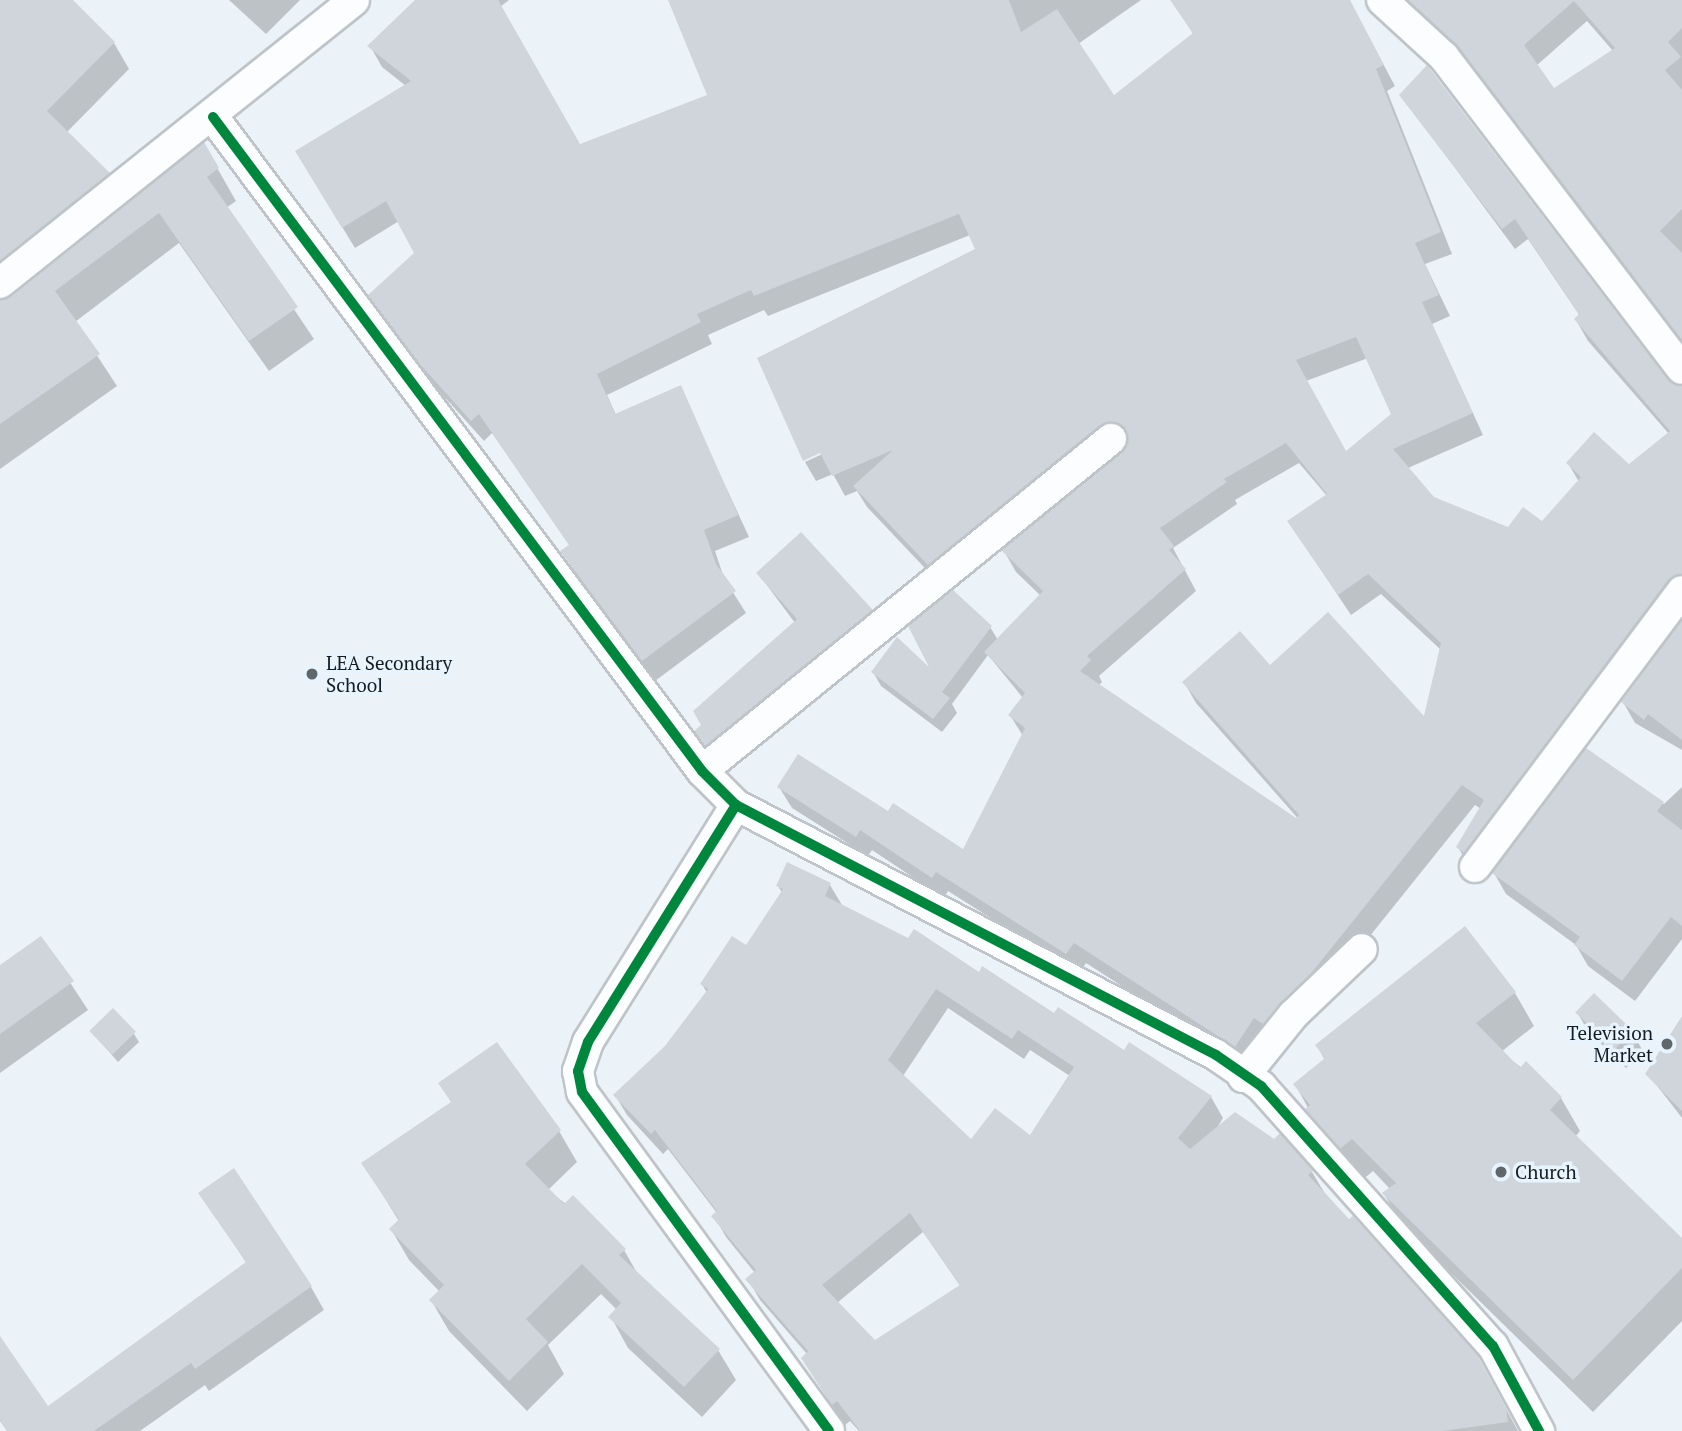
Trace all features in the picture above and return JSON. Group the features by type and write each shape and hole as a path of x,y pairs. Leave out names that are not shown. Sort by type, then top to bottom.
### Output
{"street":[{"path":"0,284 213,117 354,0"},
{"path":"1382,0 1444,57 1682,369"},
{"path":"213,117 702,771 736,805 1216,1055 1243,1077 1261,1086 1493,1346 1539,1431"},
{"path":"702,771 1111,439"},
{"path":"1475,867 1682,591"},
{"path":"736,805 588,1042 578,1071 582,1092 829,1431"},
{"path":"1243,1077 1293,1015 1362,949"}],"building":[{"path":"0,0 73,0 115,42 47,111 110,173 0,261"},
{"path":"415,0 498,0 580,144 707,95 668,0 1009,0 1021,32 1057,9 1114,95 1193,33 1170,0 1350,0 1384,65 1376,69 1441,232 1415,243 1439,295 1422,302 1473,413 1393,449 1434,497 1508,527 1523,507 1542,521 1581,477 1566,463 1594,432 1629,464 1670,431 1574,319 1579,314 1515,219 1502,229 1399,95 1427,65 1668,380 1682,386 1682,574 1668,580 1464,853 1456,847 1484,800 1462,785 1309,976 1263,1024 1254,1018 1235,1047 1074,943 1066,954 936,872 932,878 860,830 856,837 777,787 798,754 888,811 893,803 963,849 1025,728 1008,715 1025,693 984,652 1043,591 1001,550 1128,445 1125,429 1118,423 1100,425 928,565 853,486 893,450 832,476 820,453 803,461 757,358 975,249 959,214 754,296 751,290 697,314 701,322 597,374 615,414 681,385 738,515 704,530 716,564 736,591 642,661 560,551 569,545 479,414 471,421 418,362 368,295 414,253 386,201 342,228 295,151 411,81 367,46","holes":["1356,337 1391,414 1346,451 1296,360","1286,443 1327,494 1287,521 1338,595 1368,574 1441,643 1424,716 1328,612 1270,665 1240,631 1182,682 1299,815 1296,818 1080,671 1091,660 1087,656 1186,569 1169,550 1174,546 1160,528 1227,482 1224,479"]},
{"path":"1408,0 1682,0 1682,28 1668,42 1681,57 1665,70 1682,90 1682,209 1660,231 1682,253 1682,340 1458,46","holes":["1574,1 1615,48 1554,88 1524,45"]},
{"path":"204,142 219,168 207,177 298,307 249,341 159,213 55,291 100,354 0,424 0,300 11,297"},
{"path":"801,532 873,610 705,746 694,731 701,725 693,711 797,619 756,573"},
{"path":"953,590 992,626 942,692 950,698 933,719 871,672 897,637 929,667 908,626"},
{"path":"1682,620 1682,740 1648,714 1644,720 1621,702"},
{"path":"1586,748 1664,802 1657,811 1682,830 1682,926 1671,917 1622,981 1574,945 1580,937 1492,873"},
{"path":"787,862 831,883 825,896 908,938 914,929 979,972 982,966 1054,1013 1058,1007 1124,1050 1129,1042 1212,1096 1178,1138 1190,1149 1235,1112 1274,1139 1280,1133 1313,1171 1308,1175 1349,1219 1353,1216 1478,1356 1506,1408 1508,1422 1442,1431 860,1431 837,1401 832,1405 801,1358 808,1351 745,1279 756,1270 711,1216 717,1211 655,1130 651,1134 613,1095 665,1046 708,989 700,984 732,936 746,945 783,889 776,886","holes":["936,989 1012,1039 1018,1030 1074,1067 1030,1135 995,1108 971,1139 888,1060","910,1213 960,1285 875,1340 822,1285"]},
{"path":"1465,926 1516,992 1476,1023 1520,1068 1526,1061 1562,1097 1550,1110 1682,1238 1682,1268 1573,1380 1382,1193 1396,1183 1352,1139 1340,1149 1305,1109 1310,1105 1293,1084 1325,1058 1315,1045"},
{"path":"41,936 74,981 0,1034 0,965"},
{"path":"1594,993 1633,1031 1614,1050 1575,1012"},
{"path":"113,1008 136,1032 112,1055 89,1031"},
{"path":"1682,1016 1682,1111 1645,1074"},
{"path":"497,1042 561,1130 525,1164 564,1204 573,1195 626,1249 619,1255 720,1349 684,1387 608,1317 621,1303 582,1264 526,1319 548,1342 509,1381 429,1300 444,1285 389,1229 399,1219 361,1163 451,1102 438,1083"},
{"path":"234,1168 312,1286 195,1369 191,1363 94,1431 7,1431 0,1420 0,1336 48,1406 246,1262 198,1193"}],"cycle path":[{"path":"213,117 702,771 736,805 1216,1055 1261,1086 1493,1346 1539,1431"},
{"path":"736,805 588,1042 578,1071 582,1092 829,1431"}],"place":[{"name":"LEA Secondary School","path":"312,674"},
{"name":"Television Market","path":"1667,1044"},
{"name":"Church","path":"1501,1172"}]}
